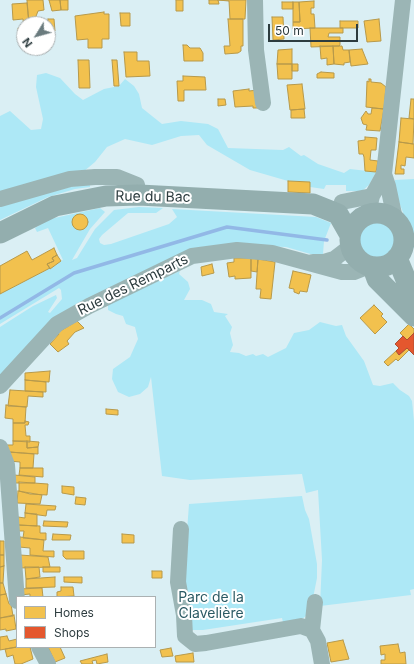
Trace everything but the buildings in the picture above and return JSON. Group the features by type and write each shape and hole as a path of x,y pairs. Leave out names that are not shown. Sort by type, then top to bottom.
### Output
{"main road":[{"name":"Rue du Bac","path":"0,232 55,206 106,196 139,195 313,204"},
{"path":"313,204 325,200 342,202 359,208 369,208 395,219 404,234 405,243 402,251 397,258 388,265 371,267"},
{"path":"313,204 338,214 350,240 354,254 361,261 371,267 378,279 414,316"},
{"path":"350,240 356,223 369,208"},
{"path":"397,258 414,298"}],"street":[{"path":"256,0 256,50 263,103"},
{"path":"369,208 384,174 403,0"},
{"path":"384,174 395,219"},
{"path":"0,199 70,179 95,176 117,177 137,185 139,195"},
{"name":"Rue des Remparts","path":"306,262 324,262 334,259 350,240"},
{"name":"Rue des Remparts","path":"0,386 57,324 89,306 192,256 237,250 272,253 322,268 342,272 371,267"},
{"path":"0,447 7,465 17,596"},
{"path":"181,529 178,582 184,615 185,636 195,644 301,626 312,630"},
{"path":"316,602 312,630 318,641 322,664"},
{"path":"40,648 48,664"}],"green space":[{"path":"46,73 60,78 83,100 104,89 119,86 125,79 134,86 139,94 142,108 162,124 181,121 208,124 218,129 228,148 283,150 289,147 301,156 304,155 318,164 344,173 350,169 376,172 369,185 362,191 346,191 346,185 326,185 324,189 310,187 310,182 288,181 250,170 207,145 199,135 181,136 152,145 125,139 107,147 95,162 83,172 0,195 0,116 10,111 31,130 41,129 43,119 36,87 37,75"},
{"path":"414,179 414,248 411,247 411,234 395,191 395,180"},
{"path":"90,184 90,187 75,189 48,197 0,220 0,206 70,187"},
{"path":"139,207 163,208 156,213 128,213 102,235 99,239 100,243 104,245 111,244 169,224 177,217 172,209 316,217 331,223 324,241 323,254 314,255 286,247 233,245 108,292 0,377 0,327 33,306 56,295 57,298 48,312 50,313 62,299 61,290 59,288 0,324 0,294 63,260 48,228 37,232 35,228 50,219 100,208 105,212 90,229 72,260 77,258 95,229 114,210"},
{"path":"373,219 381,219 392,225 398,236 398,244 392,255 381,261 373,261 362,255 356,244 356,236 362,225"},
{"path":"180,271 179,274 188,282 190,289 184,300 202,300 211,304 214,312 228,314 225,316 232,327 230,333 233,345 230,352 239,353 246,356 263,354 268,357 286,348 294,333 309,330 320,322 336,326 342,325 346,336 364,361 373,385 380,386 393,383 409,396 412,401 414,421 414,589 410,590 411,595 320,606 322,560 318,490 306,493 302,474 190,480 162,476 151,377 148,387 140,394 129,397 118,392 112,379 113,369 130,357 138,339 135,327 126,324 123,316 108,310 108,304"},
{"name":"Parc de la Clavelière","path":"302,496 305,510 309,519 317,564 317,578 310,613 302,619 284,626 282,618 203,630 191,630 183,586 189,504"}],"waterway":[{"path":"0,318 74,273 227,227 327,240"}]}
